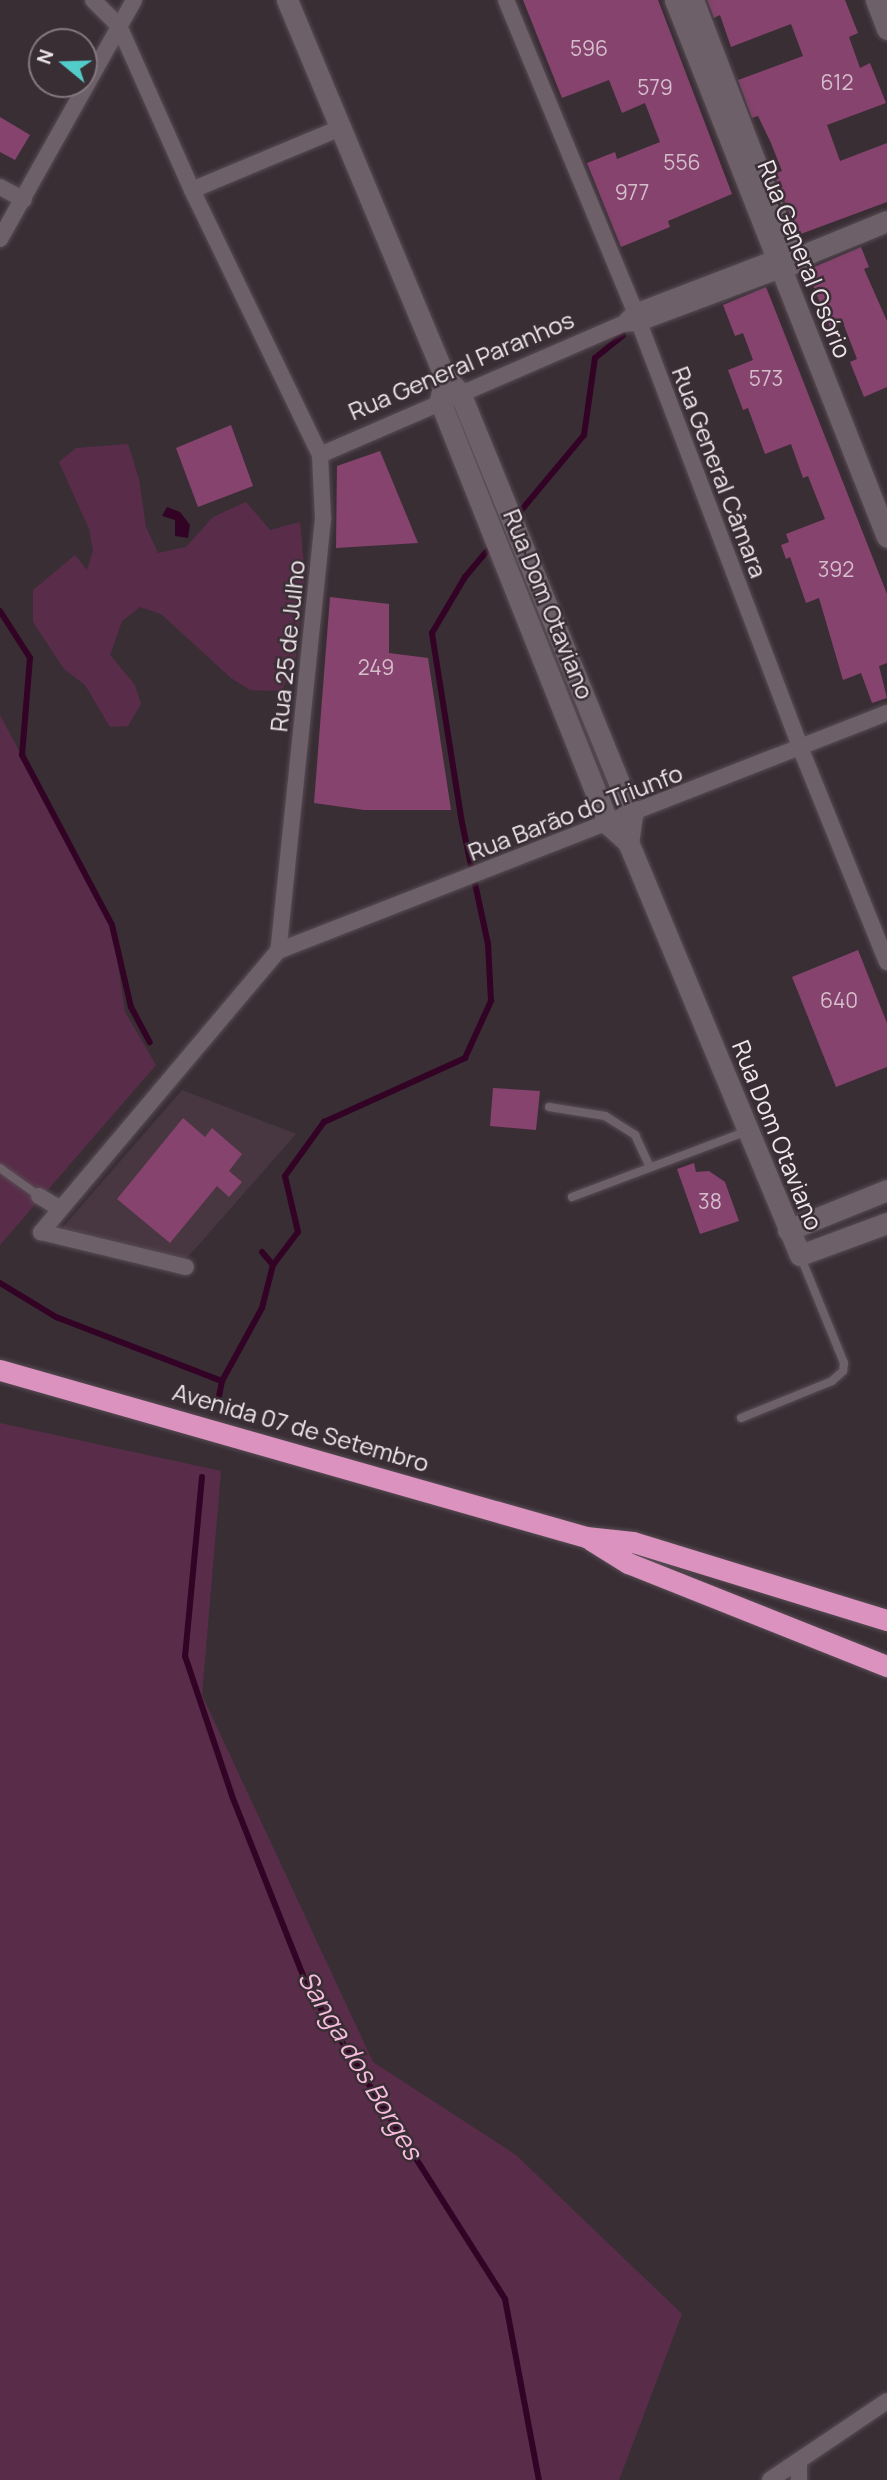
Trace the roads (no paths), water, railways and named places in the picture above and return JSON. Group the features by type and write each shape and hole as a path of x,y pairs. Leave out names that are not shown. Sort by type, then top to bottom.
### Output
{"highway":[{"name":"Avenida 07 de Setembro","path":"0,1370 586,1537 633,1542 887,1620"},
{"name":"Avenida 07 de Setembro","path":"586,1537 628,1563 887,1666"}],"street":[{"path":"93,0 119,26"},
{"path":"0,239 134,0"},
{"name":"Rua Dom Otaviano","path":"287,0 445,377 460,393 632,815"},
{"name":"Rua General Câmara","path":"506,0 887,962"},
{"name":"Rua General Osório","path":"676,0 791,259 887,537"},
{"name":"Rua General Osório","path":"693,0 791,259 887,498"},
{"path":"876,0 887,29"},
{"name":"Rua 25 de Julho","path":"119,26 192,190 320,455 323,519 278,951"},
{"path":"192,190 340,128"},
{"path":"0,187 23,200"},
{"name":"Rua General Paranhos","path":"320,455 632,320 887,221"},
{"path":"440,401 445,377"},
{"name":"Rua Dom Otaviano","path":"440,401 608,824 628,842 800,1255"},
{"path":"484,511 505,502"},
{"path":"535,638 557,631"},
{"name":"Rua Barão do Triunfo","path":"278,951 632,815 887,713"},
{"path":"628,842 632,815"},
{"path":"186,1268 44,1236 42,1228 278,951"},
{"path":"788,1230 887,1191"},
{"path":"39,1196 59,1208"},
{"path":"800,1255 887,1223"},
{"path":"770,2480 887,2401"},
{"path":"799,2461 799,2480"}],"lane":[{"path":"549,1107 605,1116 635,1135 650,1167"},
{"path":"572,1197 748,1131"},
{"path":"0,1168 39,1196"},
{"path":"741,1418 832,1381 843,1371 844,1363 800,1255"}],"waterway":[{"path":"499,537 584,435 595,358 623,335"},
{"path":"273,1265 298,1232 285,1176 324,1122 465,1058 491,1001 488,944 462,823 432,633 465,577 492,545"},
{"path":"0,611 30,658 22,755 112,925 131,1007 150,1042"},
{"path":"222,1381 262,1308 273,1265 262,1252"},
{"name":"Sanga dos Borges","path":"0,1283 56,1317 222,1381 219,1396"},
{"name":"Sanga dos Borges","path":"202,1477 185,1656 232,1796 309,1990 505,2299 539,2480"}]}
